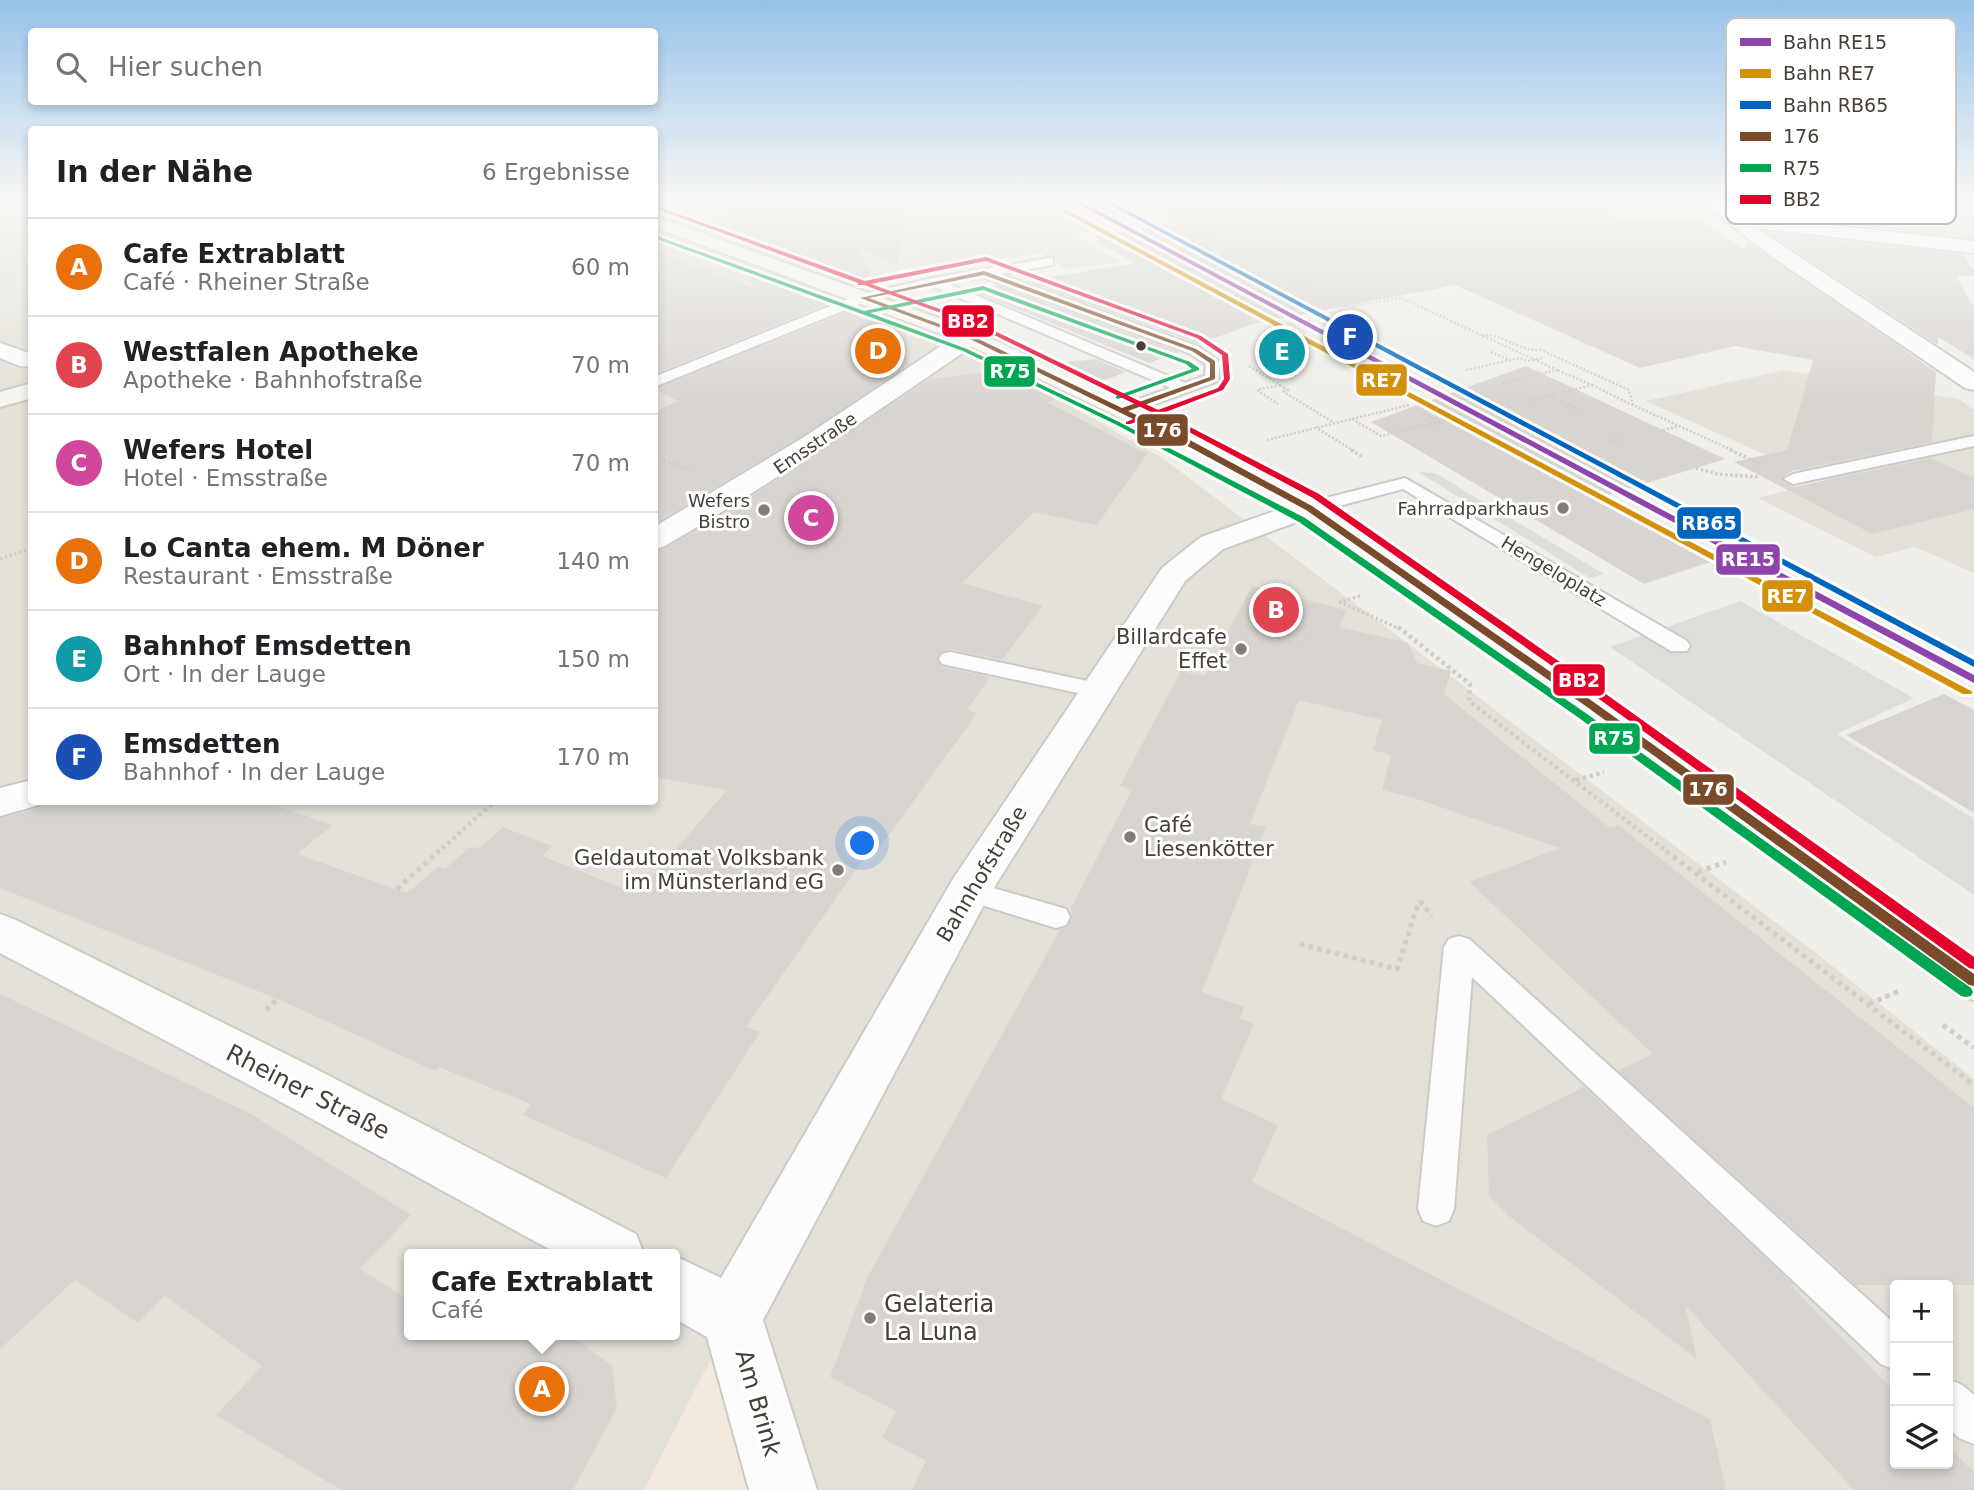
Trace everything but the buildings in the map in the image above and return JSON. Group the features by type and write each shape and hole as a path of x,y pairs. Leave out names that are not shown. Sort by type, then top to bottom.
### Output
{"street":[{"path":"780,268 970,338 1123,410 1309,508 1591,705 1974,981"},
{"path":"1801,268 1974,383"},
{"name":"Emsstraße","path":"658,538 746,488 970,338"},
{"path":"0,350 28,361"},
{"path":"0,400 28,391"},
{"name":"Bahnhofstraße","path":"732,1317 969,891 1173,575 1212,543 1309,508"},
{"path":"0,802 28,794"},
{"name":"Rheiner Straße","path":"0,932 292,1082 606,1249"},
{"path":"680,1289 732,1317"},
{"name":"Am Brink","path":"732,1317 783,1490"}],"lane":[{"path":"658,381 863,298 1016,268"},
{"path":"984,273 1194,350 1213,362 1213,378 1123,410"},
{"path":"933,282 1185,388"},
{"path":"1793,479 1974,440"},
{"path":"1931,450 1974,459"},
{"name":"Hengeloplatz","path":"1309,508 1405,483 1679,646"},
{"path":"950,659 1097,690"},
{"path":"969,891 1056,918"},
{"path":"1436,1209 1459,947 1890,1345"},
{"path":"1953,1404 1974,1423"}],"path":[{"path":"1265,268 1345,308 1401,297 1793,479"},
{"path":"1466,370 1509,360 1543,358 1490,334 1481,335"},
{"path":"1531,353 1541,350 1629,390 1633,405"},
{"path":"1490,352 1509,360"},
{"path":"1502,383 1557,370"},
{"path":"1280,385 1288,390 1282,391 1334,423"},
{"path":"1529,401 1592,385"},
{"path":"1523,393 1535,399"},
{"path":"1548,396 1577,410"},
{"path":"1273,401 1278,404"},
{"path":"1275,436 1409,405"},
{"path":"1429,416 1440,422"},
{"path":"1352,418 1381,436 1449,419"},
{"path":"1663,430 1679,426"},
{"path":"1611,442 1619,440"},
{"path":"1696,468 1717,474 1793,479"},
{"path":"0,559 28,549"},
{"path":"1368,594 1340,602 1398,627 1469,684 1469,701 1974,1085"},
{"path":"1575,780 1605,771"},
{"path":"397,889 491,805"},
{"path":"1697,873 1726,862"},
{"path":"1300,944 1397,969 1419,901"},
{"path":"1868,1004 1899,991"}],"shaded area":[{"path":"0,268 28,268 28,805 658,805 658,268 912,268 821,294 927,335 1024,380 1164,459 1811,949 1974,1079 1974,1490 0,1490"},
{"path":"1784,370 1959,399 1974,410 1974,573 1915,547 1876,557 1758,498 1823,481 1646,401"},
{"path":"1418,472 1435,473 1604,574 1590,578"},
{"path":"1740,601 1914,698 1837,734 1974,819 1974,895 1610,647"},
{"path":"732,1317 783,1490 644,1490"}],"rail line":[{"name":"RE7","path":"1171,268 1967,692"},
{"name":"RE15","path":"1200,268 1974,680"},
{"name":"RB65","path":"1230,268 1974,664"}],"transit line":[{"name":"R75","path":"740,268 965,350 1117,423 1302,520 1583,716 1966,992"},
{"name":"BB2","path":"822,268 976,324 1130,398 1316,496 1599,694 1974,964"},
{"name":"BB2","path":"860,284 943,268"},
{"name":"BB2","path":"1009,268 1199,337 1225,354 1227,379 1221,389 1128,423"},
{"name":"176","path":"863,298 984,273 1194,350 1213,362 1213,378 1123,410"},
{"name":"R75","path":"866,312 983,288 1188,363 1197,369 1118,397"},
{"name":"176","path":"863,298 970,337 1185,441 1309,508 1591,705 1974,981"}],"place":[{"name":"Emsdetten","path":"1350,337"},
{"name":"Lo Canta ehem. M Döner","path":"878,351"},
{"name":"Bahnhof Emsdetten","path":"1282,352"},
{"name":"Fahrradparkhaus","path":"1563,508"},
{"name":"Wefers Bistro","path":"764,510"},
{"name":"Wefers Hotel","path":"811,518"},
{"name":"Westfalen Apotheke","path":"1276,610"},
{"name":"Billardcafe Effet","path":"1241,649"},
{"name":"Café Liesenkötter","path":"1130,837"},
{"name":"Geldautomat Volksbank im Münsterland eG","path":"838,870"},
{"name":"Gelateria La Luna","path":"870,1318"},
{"name":"Cafe Extrablatt","path":"542,1389"}]}
